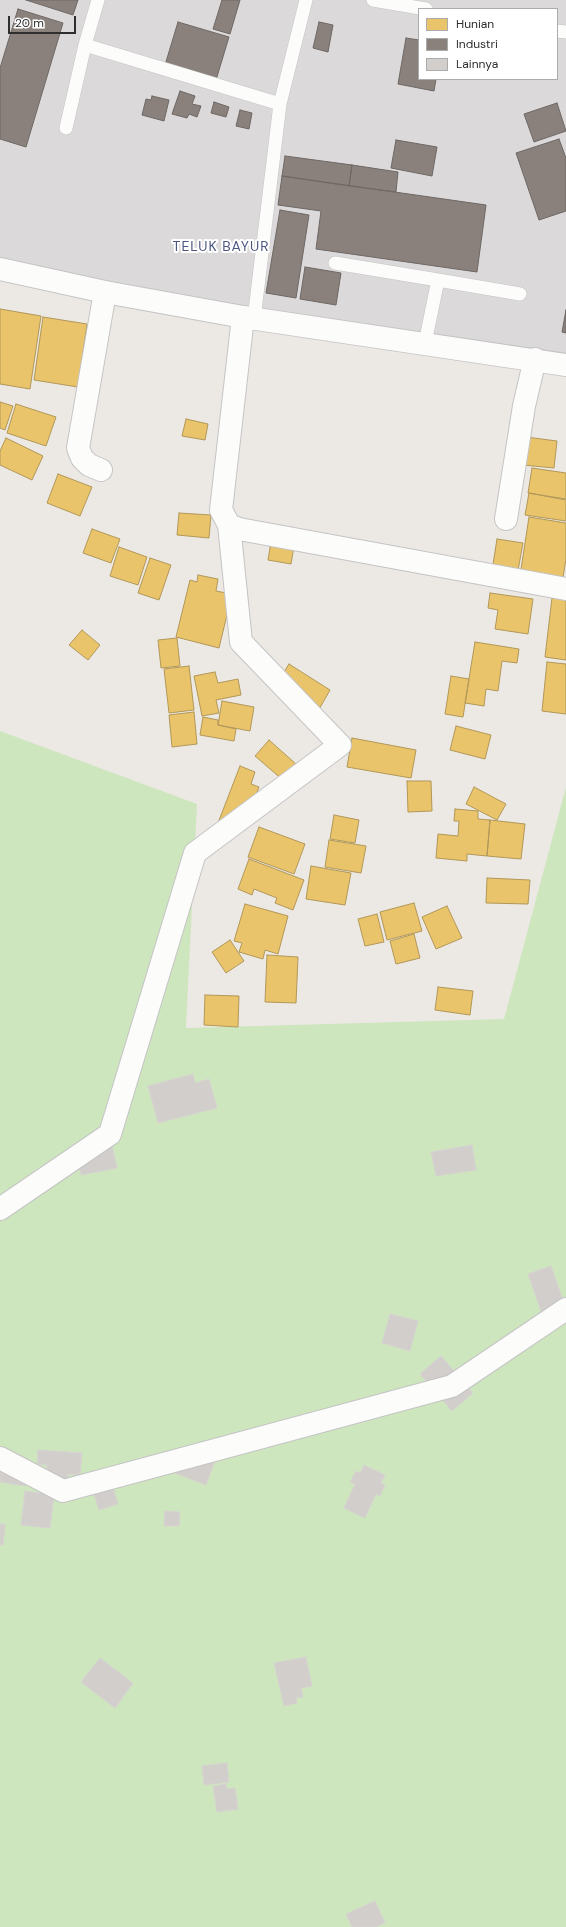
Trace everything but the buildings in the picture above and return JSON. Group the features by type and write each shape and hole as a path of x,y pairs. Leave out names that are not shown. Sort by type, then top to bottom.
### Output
{"street":[{"path":"0,269 105,292 248,318 535,359 566,365"},
{"path":"101,470 88,464 82,458 78,448 105,292"},
{"path":"0,1209 110,1134 195,853 340,745 241,642 229,525 221,510 248,318"},
{"path":"506,519 524,406 535,359"},
{"path":"229,525 247,531 566,589"},
{"path":"0,1458 63,1491 452,1386 566,1309"}],"lane":[{"path":"66,128 85,45 98,0"},
{"path":"248,318 280,104 306,0"},
{"path":"373,0 420,8"},
{"path":"85,45 280,104"},
{"path":"335,263 520,294"},
{"path":"425,343 438,280"}],"shaded area":[{"path":"0,0 566,0 566,368 0,278"}],"green space":[{"path":"0,731 197,804 186,1028 504,1019 566,787 566,1927 0,1927"}],"district":[{"name":"TELUK BAYUR","path":"221,247"}]}
